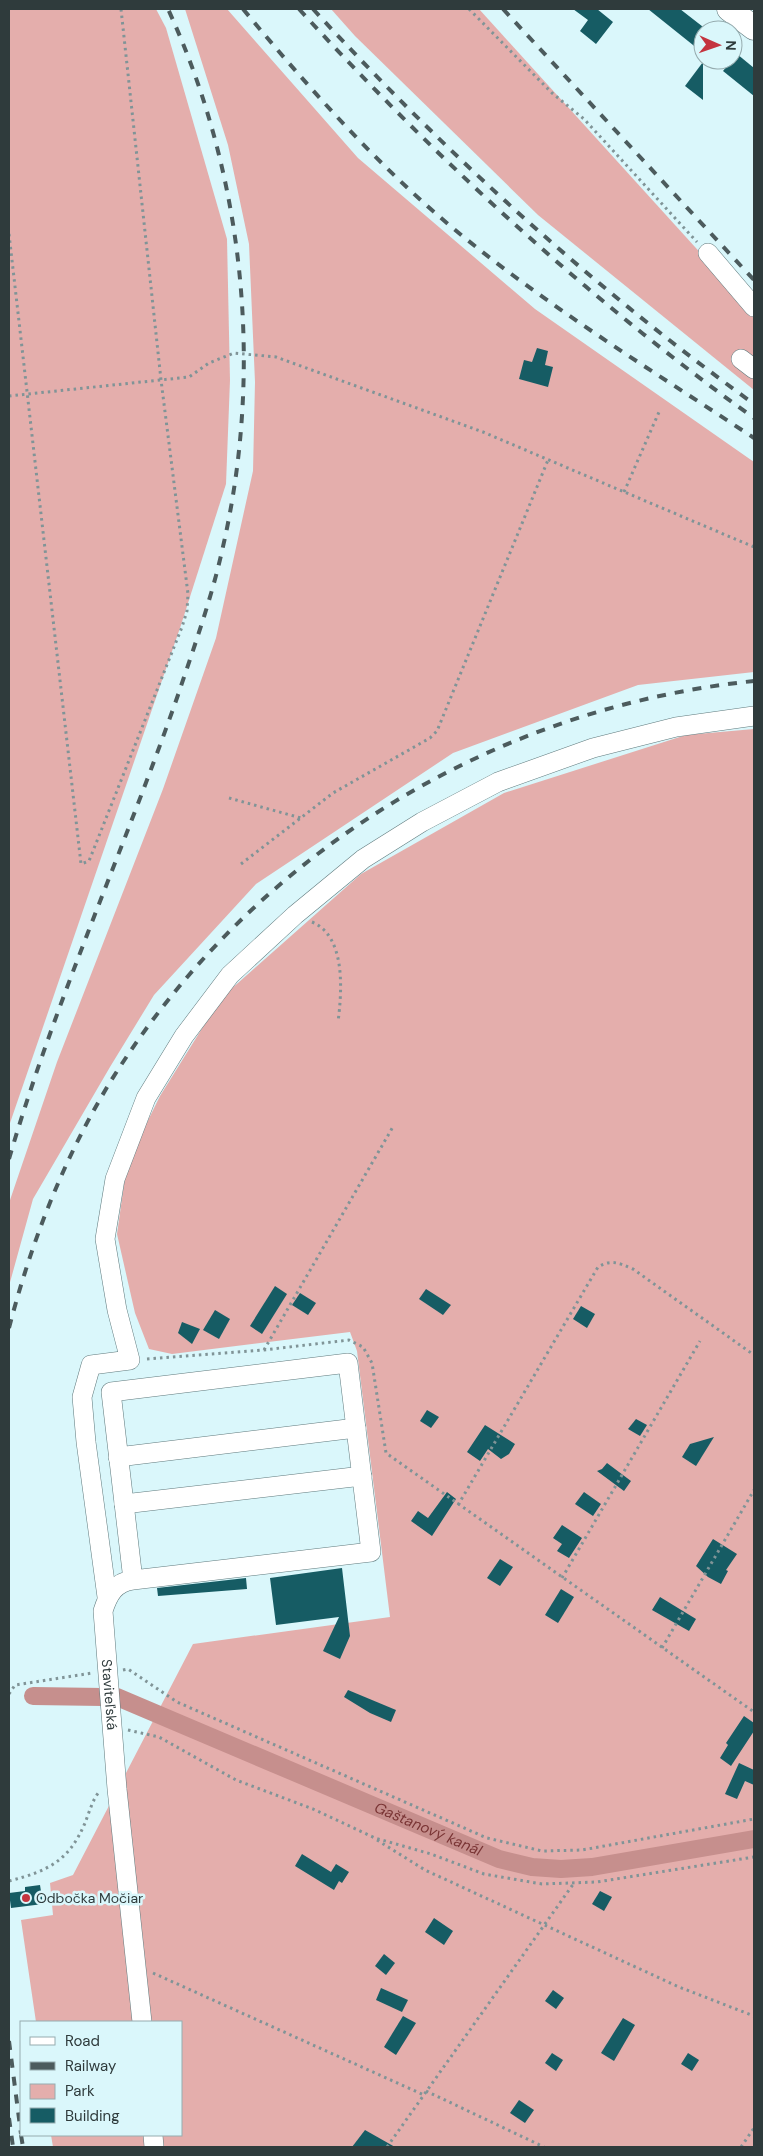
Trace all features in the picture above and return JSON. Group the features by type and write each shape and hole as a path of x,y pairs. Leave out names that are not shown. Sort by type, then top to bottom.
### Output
{"main road":[{"path":"730,9 754,28"}],"lane":[{"path":"708,253 754,307"},
{"path":"130,1360 117,1310 105,1239 115,1179 146,1098 184,1036 230,975 295,914 363,859 422,822 498,782 593,748 676,727 754,716"},
{"name":"Staviteľská","path":"130,1360 91,1365 82,1397 86,1442 107,1597 103,1610 108,1672 142,2021"},
{"path":"107,1597 123,1581 133,1580 330,1557 371,1552 348,1363 111,1392 133,1580"},
{"path":"118,1457 356,1428"},
{"path":"124,1504 362,1476"}],"path":[{"path":"9,234 81,864 89,861 115,800 187,612 188,594 161,380 121,9"},
{"path":"469,9 552,93 584,119 708,253"},
{"path":"9,396 189,377 209,363 234,353 276,357 483,432 754,547"},
{"path":"624,492 659,412"},
{"path":"241,864 333,792 430,738 437,731 548,460"},
{"path":"229,798 301,818"},
{"path":"295,914 320,925 334,943 342,992 338,1022"},
{"path":"263,1350 394,1125"},
{"path":"458,1505 598,1268 616,1261 632,1269 754,1355"},
{"path":"130,1360 263,1350 349,1340 363,1346 372,1363 386,1453 754,1712"},
{"path":"562,1578 700,1341"},
{"path":"662,1648 754,1490"},
{"path":"9,1694 15,1685 64,1676 128,1669 177,1702 487,1838 542,1851 582,1850 754,1819"},
{"path":"114,1732 133,1729 159,1737 236,1780 313,1809 375,1838 425,1870 679,1987 754,2016"},
{"path":"9,1881 36,1874 60,1861 71,1849 81,1832 98,1792 118,1789"},
{"path":"375,1838 432,1854 484,1874 542,1884 597,1882 754,1857"},
{"path":"386,2147 574,1883"},
{"path":"137,1975 148,1971 156,1974 544,2147"},
{"path":"741,2147 754,2128"}],"green space":[{"path":"9,9 156,9 166,28 227,239 230,380 226,484 181,625 9,1126"},
{"path":"185,9 227,9 358,158 535,309 754,462 754,672 638,685 453,753 256,884 154,995 33,1199 9,1286 9,1203 57,1062 163,789 216,638 253,471 255,382 249,244 228,145"},
{"path":"331,9 479,9 754,312 754,390 538,215 355,36"},
{"path":"754,729 754,2147 53,2147 51,2136 182,2136 182,2021 36,2021 21,1920 53,1915 50,1883 73,1875 193,1644 390,1617 357,1351 350,1332 172,1354 149,1349 135,1313 117,1234 127,1163 160,1096 221,998 361,874 504,793 686,735"}],"building":[{"path":"573,9 597,9 613,22 596,44 580,31 588,20"},
{"path":"648,9 680,9 694,20 693,45"},
{"path":"743,59 754,68 754,96 723,71 743,70"},
{"path":"697,70 703,70 703,100 685,86"},
{"path":"537,348 548,351 545,365 553,367 548,387 519,379 524,360 532,362"},
{"path":"275,1286 287,1294 262,1334 250,1326"},
{"path":"426,1289 451,1305 443,1315 419,1299"},
{"path":"300,1293 316,1303 308,1315 292,1305"},
{"path":"581,1306 595,1314 587,1328 573,1319"},
{"path":"215,1310 230,1319 219,1339 203,1330"},
{"path":"182,1322 200,1329 192,1344 178,1333"},
{"path":"427,1410 439,1417 431,1428 420,1421"},
{"path":"636,1419 647,1425 640,1436 628,1429"},
{"path":"485,1425 515,1444 509,1454 501,1459 488,1449 480,1461 467,1452"},
{"path":"714,1437 696,1466 682,1457 690,1444"},
{"path":"607,1463 631,1481 624,1491 597,1471 602,1469"},
{"path":"447,1492 456,1499 432,1536 411,1521 418,1511 428,1518"},
{"path":"584,1492 601,1504 593,1516 575,1504"},
{"path":"562,1525 582,1538 569,1558 557,1551 562,1544 553,1538"},
{"path":"713,1539 737,1554 726,1570 728,1571 721,1584 708,1577 696,1566"},
{"path":"500,1559 513,1567 500,1586 487,1578"},
{"path":"342,1568 350,1636 340,1659 323,1651 339,1617 276,1625 270,1578"},
{"path":"246,1578 247,1589 158,1596 157,1588"},
{"path":"561,1589 574,1597 558,1623 545,1615"},
{"path":"660,1597 696,1619 689,1631 652,1610"},
{"path":"348,1690 396,1710 391,1722 370,1713 344,1697"},
{"path":"744,1716 754,1723 754,1731 731,1766 720,1758 728,1745 726,1743"},
{"path":"739,1763 754,1770 754,1785 745,1781 737,1799 725,1794"},
{"path":"302,1854 331,1872 336,1864 349,1872 342,1883 339,1881 334,1890 295,1866"},
{"name":"Odbočka Močiar","path":"40,1885 43,1904 11,1908 9,1893 25,1891 25,1887"},
{"path":"600,1891 612,1897 604,1911 592,1904"},
{"path":"434,1918 453,1931 444,1945 425,1932"},
{"path":"384,1954 395,1963 386,1975 375,1966"},
{"path":"381,1988 408,2000 402,2012 376,2000"},
{"path":"553,1990 564,1998 556,2009 545,2001"},
{"path":"403,2016 416,2023 396,2055 384,2047"},
{"path":"623,2018 635,2025 614,2061 601,2053"},
{"path":"552,2053 563,2060 556,2071 545,2063"},
{"path":"688,2053 699,2060 692,2071 681,2064"},
{"path":"519,2100 534,2110 525,2123 510,2113"},
{"path":"365,2130 395,2147 352,2147"}],"waterway":[{"name":"Gaštanový kanál","path":"33,1696 103,1697"},
{"name":"Gaštanový kanál","path":"117,1697 499,1859 532,1867 561,1869 592,1867 754,1839"}],"railway":[{"path":"9,1159 27,1100 68,984 178,695 218,569 235,483 242,414 244,344 240,275 230,206 215,139 194,73 168,9"},
{"path":"243,9 344,124 397,178 454,229 564,312 754,438"},
{"path":"299,9 405,120 516,225 632,325 754,418"},
{"path":"313,9 416,116 524,218 636,314 754,404"},
{"path":"503,9 754,280"},
{"path":"9,1328 27,1265 50,1203 77,1142 109,1084 166,1003 232,929 305,864 385,808 471,761 562,723 656,697 754,681"},
{"path":"9,2041 20,2126"},
{"path":"9,2118 13,2147"},
{"path":"21,2136 23,2147"}],"place":[{"name":"Odbočka Močiar","path":"26,1898"}]}
